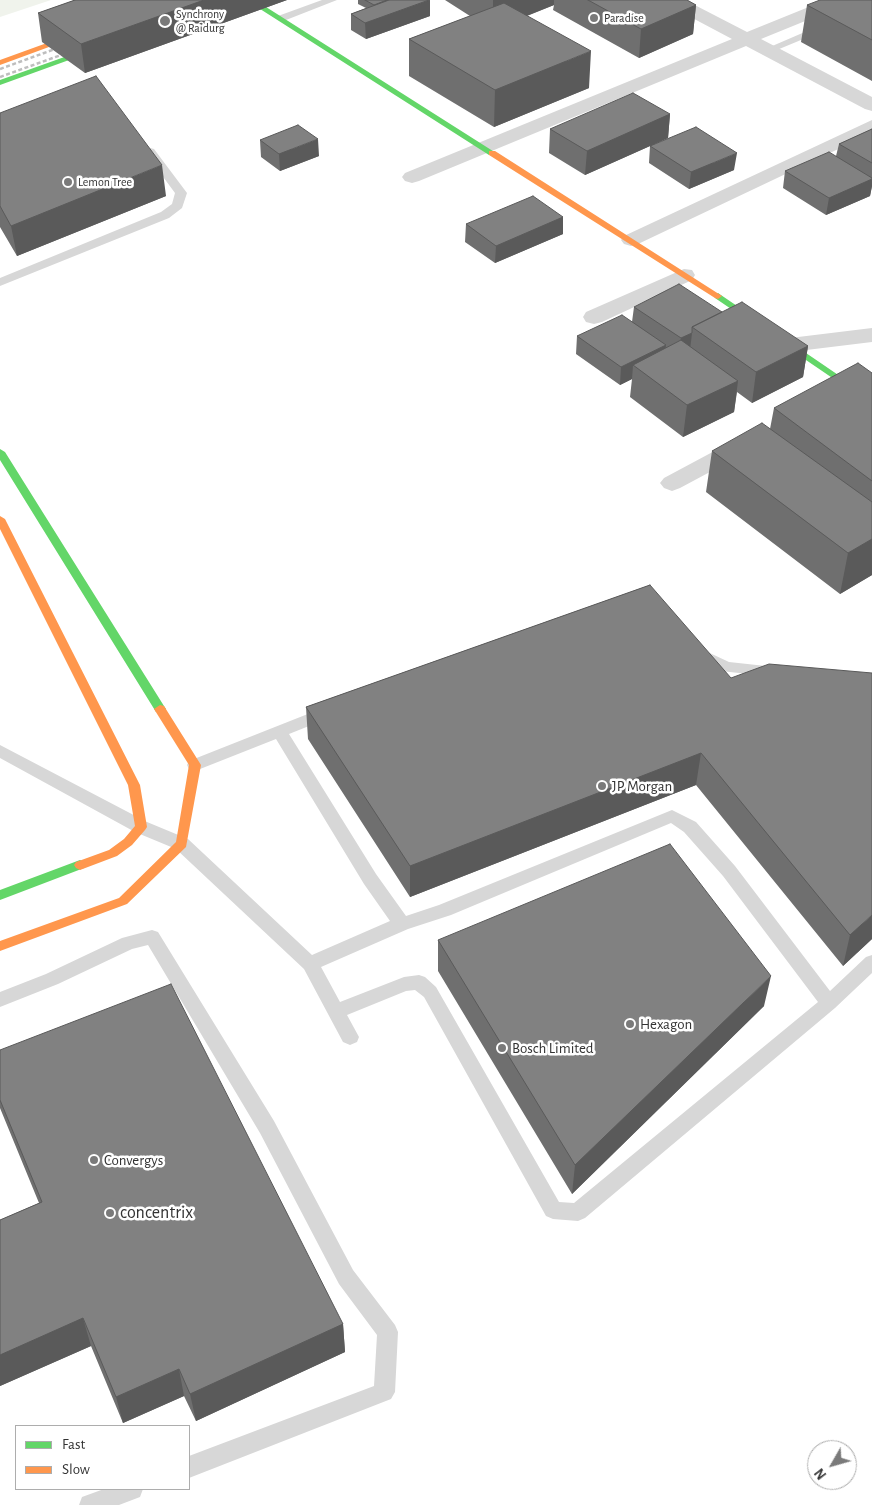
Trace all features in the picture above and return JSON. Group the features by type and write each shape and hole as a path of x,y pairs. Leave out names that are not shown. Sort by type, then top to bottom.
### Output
{"main road":[{"path":"250,0 282,18 482,149 631,240 853,387 872,402"},
{"path":"0,63 93,30"},
{"path":"0,84 111,43"},
{"path":"0,452 194,765 182,844 123,900 0,946"},
{"path":"0,519 134,785 141,827 128,842 112,853 0,895"}],"street":[{"path":"672,0 747,40 868,100"},
{"path":"412,177 841,0"},
{"path":"631,240 872,126"},
{"path":"594,317 684,275"},
{"path":"790,345 872,335"},
{"path":"827,401 853,387"},
{"path":"672,482 758,437"}],"lane":[{"path":"282,18 332,0"},
{"path":"768,50 835,22"},
{"path":"0,282 165,216 178,205 181,193 140,137"},
{"path":"686,644 707,659 727,667 795,673"},
{"path":"194,765 344,706"},
{"path":"279,731 370,879 402,924"},
{"path":"0,751 141,827 182,844 310,964 350,1037"},
{"path":"310,964 402,924 445,910 672,816 690,827 729,871 829,1003"},
{"path":"0,1000 52,979 128,943 152,937 267,1127 346,1277 388,1332 384,1392 190,1467"},
{"path":"336,1012 404,984 419,982 430,992 553,1210 578,1212 829,1003 872,962"},
{"path":"90,1505 129,1490"}],"shaded area":[{"path":"0,0 51,0 0,17"}],"building":[{"path":"75,0 204,0 81,44 38,13"},
{"path":"365,0 387,0 374,5"},
{"path":"389,0 429,0 365,23 351,14"},
{"path":"588,0 687,0 696,5 641,29"},
{"path":"820,0 872,0 872,40 807,5"},
{"path":"504,3 591,51 495,90 409,39"},
{"path":"96,76 162,165 11,226 0,206 0,113"},
{"path":"633,93 670,114 587,151 550,129"},
{"path":"298,125 318,139 279,154 260,140"},
{"path":"696,127 737,153 691,172 650,146"},
{"path":"872,129 872,163 839,144"},
{"path":"829,152 872,179 829,198 785,171"},
{"path":"533,196 563,217 496,246 466,224"},
{"path":"679,284 722,312 692,327 692,333 681,338 634,307"},
{"path":"742,302 808,346 756,372 692,327"},
{"path":"622,315 666,345 621,367 577,336"},
{"path":"681,340 738,381 687,405 633,365"},
{"path":"858,363 872,373 872,481 774,408"},
{"path":"762,423 872,502 872,539 848,553 712,451"},
{"path":"650,585 731,678 769,664 872,673 872,915 850,935 701,753 410,866 306,707"},
{"path":"670,844 771,976 575,1165 438,940"},
{"path":"171,984 343,1324 190,1394 179,1369 116,1397 83,1318 0,1355 0,1220 42,1202 0,1100 0,1050"}],"railway":[{"path":"0,69 66,45"},
{"path":"0,77 75,50"}],"traffic: fast":[{"path":"250,0 492,153"},
{"path":"0,83 101,47"},
{"path":"718,296 872,402"},
{"path":"0,452 160,709"},
{"path":"0,895 80,865"}],"traffic: slow":[{"path":"0,63 83,33"},
{"path":"492,153 718,296"},
{"path":"0,519 134,785 141,827 128,842 113,853 80,865"},
{"path":"0,946 123,901 182,844 195,765 160,709"}],"place":[{"name":"Paradise","path":"594,18"},
{"name":"Synchrony @ Raidurg","path":"165,21"},
{"name":"Lemon Tree","path":"68,182"},
{"name":"JP Morgan","path":"602,786"},
{"name":"Hexagon","path":"630,1024"},
{"name":"Bosch Limited","path":"502,1048"},
{"name":"Convergys","path":"94,1160"},
{"name":"concentrix","path":"110,1213"}]}
